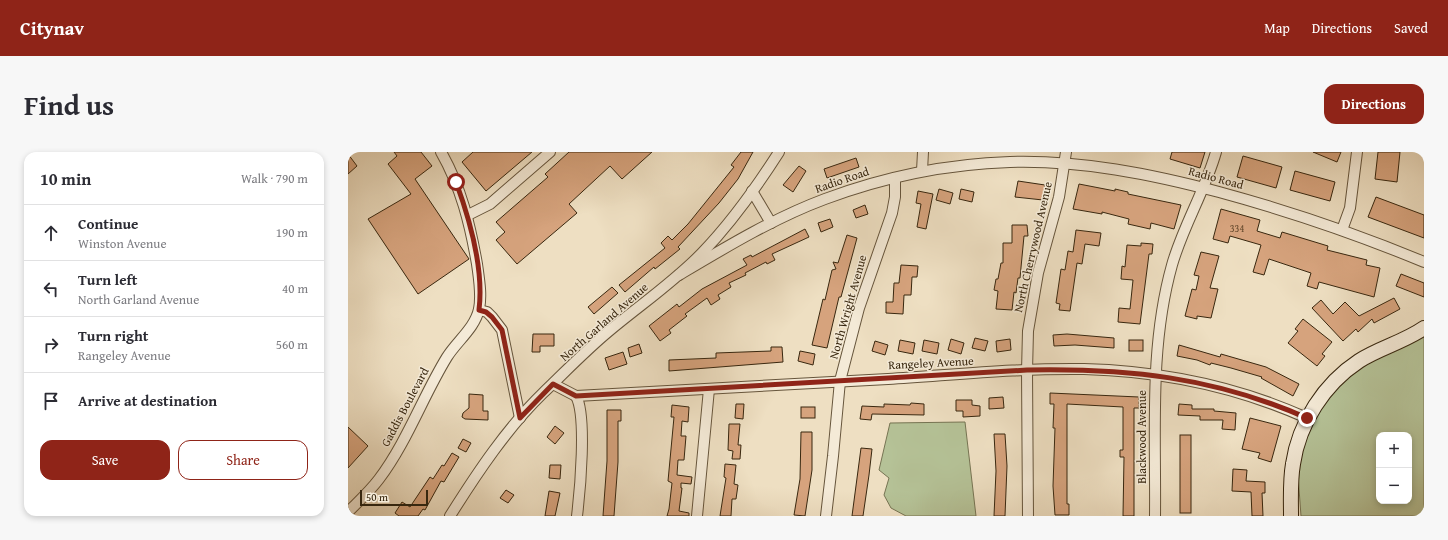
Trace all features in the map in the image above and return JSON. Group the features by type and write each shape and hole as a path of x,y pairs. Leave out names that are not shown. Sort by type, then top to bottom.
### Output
{"main road":[{"path":"1291,516 1293,463 1296,447 1307,418 1331,384 1352,366 1424,328"}],"street":[{"path":"441,152 456,182 468,215 478,272 480,294 479,310 486,312 492,317 502,330 520,418"},
{"path":"468,215 490,204 550,152"},
{"name":"North Garland Avenue","path":"450,516 482,468 520,418 553,384 608,332 679,275 714,240 752,191 779,152"},
{"path":"922,171 924,152"},
{"name":"North Cherrywood Avenue","path":"1028,516 1027,370 1032,306 1059,196 1066,152"},
{"name":"Blackwood Avenue","path":"1155,516 1156,375 1160,321 1172,264 1193,208 1204,188 1216,152"},
{"path":"1342,230 1350,208 1357,152"},
{"name":"Radio Road","path":"679,275 771,223 824,199 922,171 1010,162 1064,163 1135,172 1204,188 1255,202 1342,230 1424,262"},
{"name":"North Wright Avenue","path":"826,516 840,381 858,308 892,213 895,197 894,178"},
{"path":"752,191 771,223"},
{"name":"Gaddis Boulevard","path":"348,512 380,478 410,428 448,354 472,325 479,310"},
{"name":"Rangeley Avenue","path":"576,396 1027,370 1084,369 1156,375 1184,380 1262,399 1307,418"},
{"path":"553,384 576,396 580,402 581,442 577,516"},
{"path":"697,516 709,389"}],"green space":[{"path":"1424,326 1424,516 1301,516 1296,447 1331,385"},
{"path":"965,422 976,516 906,516 891,508 884,495 889,478 879,470 890,423"}],"building":[{"path":"394,152 421,152 432,166 415,179 469,259 418,294 368,219 411,194 388,164 397,156"},
{"path":"473,152 532,152 486,191 462,162"},
{"path":"569,152 652,152 622,179 610,166 569,204 577,213 517,264 496,240 505,232 496,222 548,177 545,174"},
{"path":"741,152 753,152 738,179 719,203 678,247 680,249 655,269 654,267 625,292 619,285 665,248 661,243 668,236 672,240 688,224 734,167 731,165"},
{"path":"1172,152 1205,152 1200,168 1170,159"},
{"path":"1313,152 1341,152 1337,162"},
{"path":"1378,152 1400,152 1397,182 1375,179"},
{"path":"348,154 357,166 348,174"},
{"path":"1243,156 1282,167 1276,188 1237,177"},
{"path":"856,158 859,167 827,178 824,169"},
{"path":"799,166 806,171 793,192 783,185"},
{"path":"1295,171 1335,182 1330,201 1290,190"},
{"path":"1018,181 1045,185 1043,200 1015,197"},
{"path":"1079,184 1115,191 1115,189 1128,192 1128,194 1181,205 1174,229 1151,223 1150,229 1128,224 1129,219 1102,212 1102,214 1073,209"},
{"path":"939,189 953,193 950,204 936,200"},
{"path":"961,189 974,192 972,202 959,199"},
{"path":"918,191 933,194 926,229 917,227 921,204 916,203"},
{"path":"1376,197 1424,215 1424,238 1368,217"},
{"path":"865,205 868,214 856,218 853,210"},
{"path":"1221,209 1260,220 1257,231 1280,238 1282,232 1328,246 1327,250 1367,260 1366,265 1380,268 1374,297 1319,282 1317,289 1307,286 1311,273 1269,259 1264,275 1253,272 1261,245 1230,236 1228,243 1213,239"},
{"path":"830,219 833,227 821,232 818,223"},
{"path":"1012,225 1027,225 1028,236 1024,236 1020,278 1018,278 1016,293 1014,292 1012,310 996,309 998,291 994,290 996,279 998,279 1001,263 1003,263 1003,243 1012,243"},
{"path":"805,229 809,237 772,254 775,260 767,264 766,262 745,273 746,275 729,283 731,287 718,295 720,299 711,305 707,298 685,314 687,316 669,330 671,333 660,341 649,326 677,304 679,307 702,289 747,265 743,259 751,255 752,257"},
{"path":"1076,230 1101,233 1099,246 1085,244 1082,264 1077,263 1070,311 1059,310 1060,304 1056,303 1061,269 1065,270 1068,251 1073,252"},
{"path":"847,235 857,238 841,297 839,297 827,348 812,345 823,299 825,300 832,270 836,269 833,262 838,263"},
{"path":"1141,243 1153,244 1152,254 1149,254 1140,324 1118,322 1119,308 1130,309 1133,280 1121,279 1122,266 1125,267 1127,245 1141,246"},
{"path":"1201,252 1219,256 1210,288 1218,289 1211,318 1197,316 1197,319 1185,316 1192,289 1196,290 1199,276 1194,275"},
{"path":"901,265 918,266 917,277 912,277 911,295 904,295 903,314 886,313 886,302 893,302 894,283 899,283"},
{"path":"1401,274 1424,283 1424,297 1396,286"},
{"path":"612,287 618,293 594,314 588,307"},
{"path":"1394,298 1400,309 1374,323 1372,319 1358,332 1356,329 1343,341 1312,308 1321,300 1333,314 1345,302 1359,316"},
{"path":"1303,319 1332,342 1322,354 1325,356 1317,366 1288,343 1298,331 1295,329"},
{"path":"533,334 554,334 554,346 540,346 540,352 532,352"},
{"path":"1067,334 1114,338 1114,348 1075,345 1054,346 1053,335"},
{"path":"975,338 988,341 985,351 972,348"},
{"path":"951,339 964,343 961,354 948,350"},
{"path":"1010,339 1011,350 997,352 996,341"},
{"path":"900,340 915,343 913,354 898,351"},
{"path":"924,340 939,343 937,354 922,351"},
{"path":"1129,340 1143,340 1143,351 1129,351"},
{"path":"875,341 888,345 885,355 872,351"},
{"path":"639,344 642,353 630,357 628,348"},
{"path":"1179,345 1220,357 1221,354 1266,367 1299,384 1293,396 1261,378 1262,377 1211,363 1210,365 1197,360 1177,356"},
{"path":"771,347 782,347 783,362 669,371 669,360 716,358 716,353 771,351"},
{"path":"800,351 815,354 813,365 798,361"},
{"path":"623,352 627,364 609,370 605,358"},
{"path":"1050,393 1139,397 1139,408 1134,408 1134,516 1123,516 1124,457 1120,457 1120,450 1123,450 1123,407 1067,404 1067,504 1069,504 1069,515 1055,515 1053,486 1055,428 1053,428 1054,404 1050,404"},
{"path":"469,394 483,395 483,411 488,411 488,420 465,419 462,417 463,413 469,408"},
{"path":"1003,397 1004,408 989,409 989,398"},
{"path":"956,400 972,400 972,405 980,406 980,416 963,417 963,411 956,411"},
{"path":"911,403 924,404 924,415 872,414 871,420 860,419 862,406 884,407 884,404 910,405"},
{"path":"736,404 744,404 743,419 735,418"},
{"path":"1179,404 1192,405 1192,409 1214,409 1214,411 1236,413 1235,430 1222,429 1223,420 1200,420 1200,416 1178,415"},
{"path":"672,405 689,407 688,422 682,421 681,436 686,436 684,460 678,460 677,475 692,477 691,484 681,483 682,488 679,511 689,513 689,516 667,516 672,483 668,481 674,417 671,417"},
{"path":"801,407 815,407 815,418 801,418"},
{"path":"607,410 621,410 621,421 618,421 618,462 614,516 603,516 607,461"},
{"path":"1250,418 1281,426 1271,462 1258,458 1260,453 1242,449"},
{"path":"729,424 740,424 738,445 741,445 740,459 732,459 733,451 728,450"},
{"path":"555,426 564,433 555,444 547,437"},
{"path":"348,427 368,446 348,468"},
{"path":"801,432 812,432 812,470 805,516 794,515 800,479"},
{"path":"994,434 1005,434 1007,466 1005,516 994,516 996,471"},
{"path":"1180,435 1191,435 1191,513 1180,513"},
{"path":"463,439 471,443 466,452 458,448"},
{"path":"861,448 872,449 869,475 863,516 852,516"},
{"path":"452,453 459,457 444,482 441,481 425,510 423,509 418,516 399,516 395,513 402,502 410,507 430,477 433,479 442,465 444,466"},
{"path":"725,464 736,465 734,484 738,485 736,499 732,499 731,516 720,516 726,478 724,477"},
{"path":"550,465 561,465 560,479 549,478"},
{"path":"1233,469 1247,470 1246,481 1265,482 1265,493 1262,493 1263,516 1252,516 1251,492 1232,491"},
{"path":"506,490 514,495 508,503 500,498"},
{"path":"549,491 560,493 555,516 545,516"}],"route":[{"path":"456,182 466,208 472,235 480,292 479,310 486,312 492,317 502,330 520,418 553,384 573,393 576,396 1027,370 1084,369 1134,372 1184,380 1262,399 1307,418"}]}
